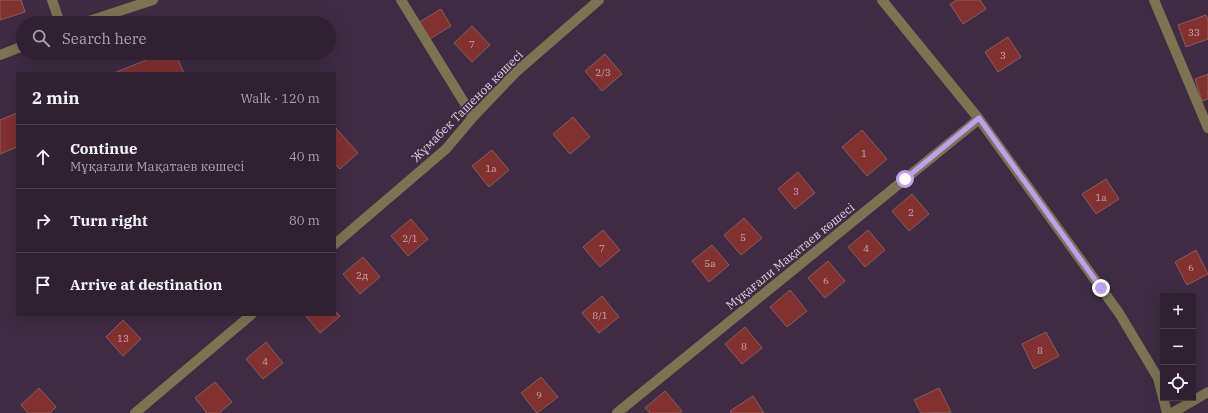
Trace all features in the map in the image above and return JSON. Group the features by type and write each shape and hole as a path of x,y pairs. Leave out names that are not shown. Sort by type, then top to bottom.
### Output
{"street":[{"path":"52,0 58,16"},
{"path":"104,16 153,0"},
{"path":"401,0 473,117"},
{"name":"Жұмабек Ташенов көшесі","path":"336,243 446,149 473,117 516,72 599,0"},
{"path":"882,0 979,118 1119,313 1158,378 1167,413"},
{"path":"1154,0 1208,128"},
{"path":"0,55 16,49"},
{"name":"Мұқағали Мақатаев көшесі","path":"620,412 979,118"},
{"path":"135,413 250,316"},
{"path":"1172,413 1208,392"}],"building":[{"path":"0,0 21,0 25,12 0,20"},
{"path":"957,0 980,0 986,9 963,24 950,4"},
{"path":"441,9 451,26 428,40 418,23"},
{"path":"1206,15 1208,20 1208,39 1186,47 1178,25"},
{"path":"472,26 490,45 472,62 454,43"},
{"path":"1008,37 1021,57 998,72 985,52"},
{"path":"605,54 622,74 602,91 585,71"},
{"path":"146,60 178,60 184,72 116,72"},
{"path":"1208,74 1208,99 1202,101 1195,79"},
{"path":"16,113 16,147 0,154 0,120"},
{"path":"573,117 590,137 570,154 553,134"},
{"path":"336,128 358,153 340,169 336,165"},
{"path":"862,130 887,159 867,176 842,147"},
{"path":"492,150 509,170 489,187 472,166"},
{"path":"798,172 815,193 795,209 778,189"},
{"path":"1106,179 1119,199 1096,214 1082,194"},
{"path":"912,194 929,214 909,231 892,211"},
{"path":"744,218 762,238 741,255 724,235"},
{"path":"411,219 428,239 408,256 391,236"},
{"path":"603,230 620,250 600,267 583,247"},
{"path":"868,230 885,250 865,267 848,247"},
{"path":"712,245 729,265 709,282 692,261"},
{"path":"1196,250 1208,274 1187,285 1175,262"},
{"path":"363,257 380,277 360,294 343,274"},
{"path":"828,261 845,281 825,298 808,278"},
{"path":"790,290 807,311 787,327 770,307"},
{"path":"602,296 619,317 599,333 582,313"},
{"path":"336,312 340,316 320,333 306,316 336,316"},
{"path":"123,320 141,339 123,356 106,337"},
{"path":"745,327 762,348 742,364 725,344"},
{"path":"1046,332 1059,356 1034,369 1022,344"},
{"path":"266,342 283,363 263,379 246,359"},
{"path":"541,377 558,397 537,413 521,393"},
{"path":"215,382 232,402 219,413 207,413 195,398"},
{"path":"39,388 56,407 50,413 28,413 21,405"},
{"path":"939,388 951,412 921,413 914,400"},
{"path":"665,391 682,411 680,413 650,413 645,408"},
{"path":"753,396 764,413 731,413 730,411"}],"route":[{"path":"905,179 979,118 1101,288"}]}
